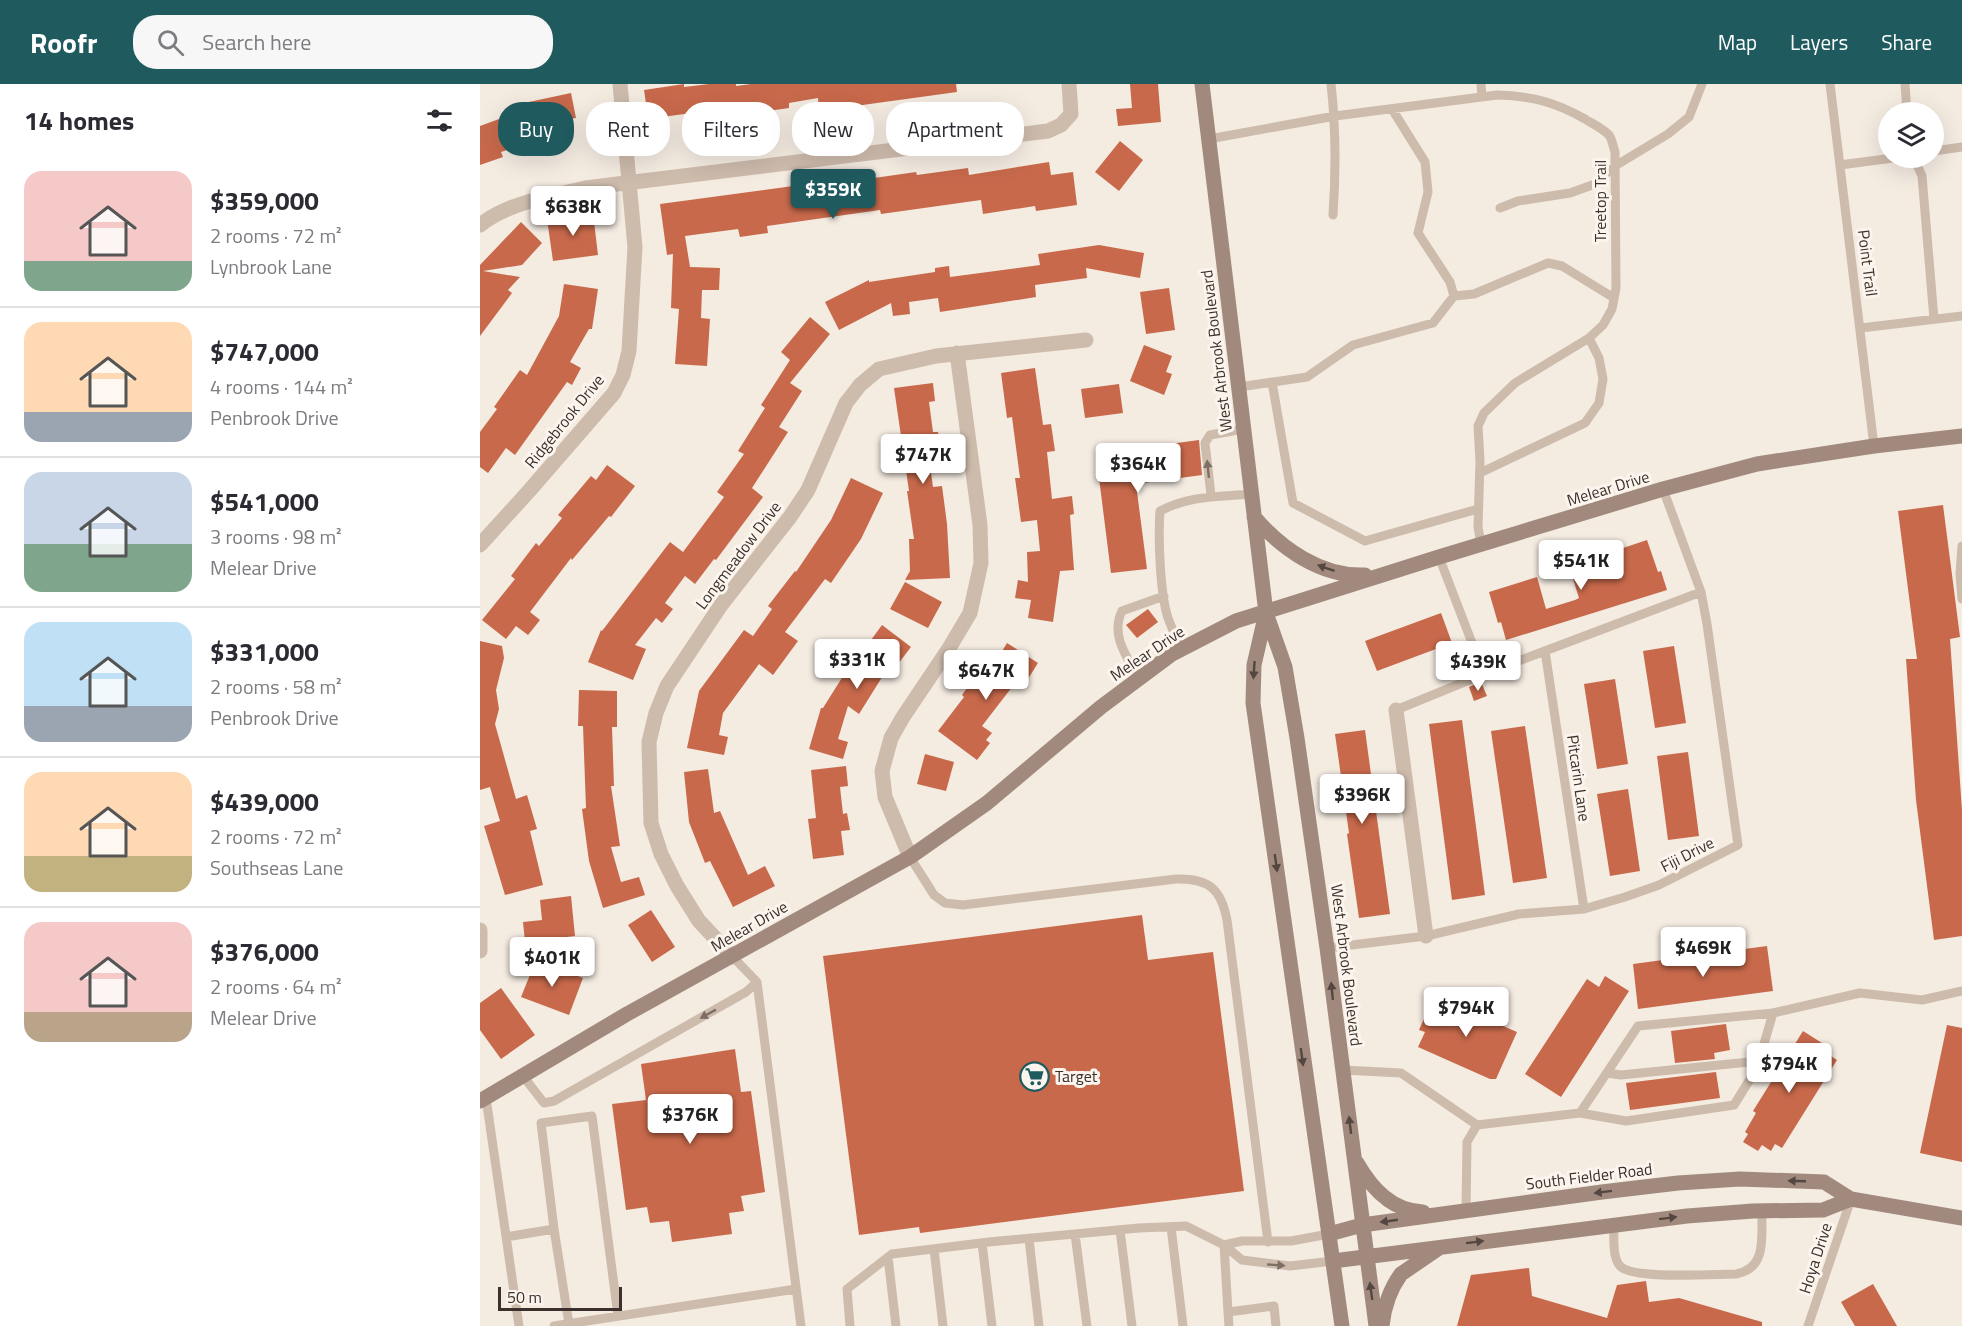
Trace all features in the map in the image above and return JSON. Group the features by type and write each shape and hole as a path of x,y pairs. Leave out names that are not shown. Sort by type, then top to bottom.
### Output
{"street":[{"name":"Ridgebrook Drive","path":"480,545 614,393 623,375 629,351 635,247 621,84"},
{"path":"480,225 493,215 513,207 585,188 1048,131 1061,125 1071,114 1069,84"},
{"name":"West Arbrook Boulevard","path":"1202,84 1266,613 1285,667 1327,948 1376,1326"},
{"name":"Longmeadow Drive","path":"733,957 699,921 677,886 661,854 651,823 650,742 656,713 667,686 721,605 790,517 808,490 846,404 860,385 879,369 957,353 1086,340"},
{"path":"910,857 885,797 882,771 891,738 970,613 981,563 980,525 957,353"},
{"name":"Melear Drive","path":"483,1100 627,1014 910,857 987,803 1092,714 1139,679 1181,649 1236,621 1439,556 1663,489 1757,464 1874,446 1962,436"},
{"path":"1254,517 1270,536 1286,548 1318,565 1349,575 1383,574"},
{"name":"West Arbrook Boulevard","path":"1266,613 1254,665 1254,703 1342,1326"},
{"path":"1396,710 1426,936"},
{"path":"480,930 480,951"},
{"path":"1354,1157 1373,1187 1383,1198 1417,1212 1444,1214"},
{"name":"South Fielder Road","path":"1329,1234 1362,1225 1466,1210 1678,1183 1740,1179 1824,1182 1851,1199 1962,1218"},
{"path":"1333,1261 1687,1216 1762,1210 1823,1210 1851,1199"},
{"path":"1382,1326 1384,1311 1401,1274 1442,1246"}],"lane":[{"path":"1331,84 1335,116 1336,166 1332,215"},
{"path":"1481,84 1482,97"},
{"path":"1500,208 1518,201 1570,193 1595,184 1615,166 1668,134 1689,117 1702,84"},
{"name":"Point Trail","path":"1830,84 1874,446"},
{"path":"1905,84 1906,102"},
{"name":"Treetop Trail","path":"1209,139 1335,116 1482,97 1524,96 1545,100 1569,110 1611,136 1615,152 1616,288 1612,309 1603,325 1589,338 1515,383 1484,413 1478,426 1480,473 1478,527 1481,544"},
{"path":"1392,109 1425,162 1428,192 1418,233 1450,282 1454,296"},
{"path":"1944,150 1962,147"},
{"path":"1840,165 1878,160"},
{"path":"1918,168 1922,176 1934,319"},
{"path":"1239,387 1307,377 1353,345 1433,323 1454,296 1474,294 1548,263 1562,266 1614,298"},
{"path":"1861,328 1962,316"},
{"path":"1480,473 1585,423 1599,403 1603,379 1599,358 1589,338"},
{"path":"1272,382 1293,503 1365,541 1478,509"},
{"path":"1210,495 1205,443 1210,435 1244,429"},
{"name":"Fiji Drive","path":"1327,948 1426,936 1520,914 1584,909 1659,885 1738,845 1701,591 1663,489"},
{"path":"1181,649 1168,617 1164,596 1160,511 1176,502 1210,495 1217,497 1251,494"},
{"path":"1962,546 1960,574 1962,598"},
{"path":"1439,556 1484,674"},
{"path":"1396,710 1701,591"},
{"path":"1139,679 1121,645 1116,622 1122,611 1164,596"},
{"name":"Pitcarin Lane","path":"1545,651 1584,909"},
{"path":"910,857 934,895 945,903 963,905 1176,879 1191,879 1217,890 1224,904 1227,920 1268,1242"},
{"path":"733,957 757,982 801,1326"},
{"path":"523,1076 539,1100 544,1103 555,1101 746,992 757,982"},
{"path":"1580,1113 1638,1026 1773,1013 1860,993 1922,1000 1962,991"},
{"path":"1343,1070 1401,1073 1477,1125 1580,1113 1626,1121 1734,1105 1759,1061 1773,1013"},
{"path":"1607,1073 1621,1075 1759,1061"},
{"path":"483,1100 519,1326"},
{"path":"569,1324 541,1123 592,1116 618,1316"},
{"path":"1466,1210 1467,1142 1477,1125"},
{"name":"Hoya Drive","path":"1808,1326 1851,1199"},
{"path":"1614,1225 1616,1258 1620,1266 1627,1271 1637,1274 1736,1274 1745,1272 1755,1265 1760,1254 1762,1210"},
{"path":"1171,1227 1183,1326"},
{"path":"850,1326 847,1289 892,1254 1075,1234 1186,1227 1224,1245 1242,1260 1290,1266 1333,1261"},
{"path":"506,1237 554,1229"},
{"path":"1120,1230 1132,1326"},
{"path":"1075,1234 1087,1326"},
{"path":"1224,1245 1242,1241 1291,1241 1329,1234"},
{"path":"1029,1239 1039,1326"},
{"path":"982,1243 992,1326"},
{"path":"1224,1245 1229,1326"},
{"path":"934,1249 943,1326"},
{"path":"888,1257 896,1326"},
{"path":"554,1326 796,1289"},
{"path":"1228,1312 1274,1306 1276,1326"}],"building":[{"path":"684,84 684,87 709,84 736,84 736,86 751,84 956,84 957,92 874,103 818,102 818,98 792,102 789,103 789,108 780,109 780,102 682,102 682,114 670,116 670,102 646,102 644,90"},
{"path":"1130,84 1158,84 1161,122 1118,126 1116,109 1132,108"},
{"path":"571,93 573,102 529,102"},
{"path":"498,119 498,156 503,157 480,165 480,126"},
{"path":"1120,141 1143,160 1119,191 1095,172"},
{"path":"1049,162 1051,175 1073,172 1077,205 1036,211 1035,206 983,214 981,200 881,214 880,210 767,226 768,233 740,237 738,229 685,236 690,267 720,268 719,290 702,290 701,318 710,319 707,366 675,364 679,309 671,308 673,254 667,255 660,204 867,176 867,179 968,168 969,175"},
{"path":"593,213 598,255 553,261 547,219"},
{"path":"521,222 542,243 522,265 483,271 520,277 508,290 512,293 480,336 480,265"},
{"path":"1099,245 1144,253 1140,278 1086,268 1087,278 1035,285 1036,297 940,312 938,298 909,302 910,314 893,316 891,303 839,330 825,302 869,280 869,282 935,272 935,268 949,266 950,277 1040,265 1038,254"},
{"path":"564,284 598,289 592,329 589,329 570,362 581,368 572,385 567,382 515,455 506,448 488,473 480,467 480,432 497,409 494,407 520,370 527,375 559,316"},
{"path":"1169,288 1175,330 1146,334 1140,292"},
{"path":"810,317 830,334 790,383 802,391 779,427 788,432 752,488 763,497 695,584 685,576 665,603 673,609 662,623 656,618 635,645 646,649 633,680 588,662 601,630 670,542 683,552 724,497 717,492 744,454 738,451 765,408 761,405 790,360 781,352"},
{"path":"1144,345 1172,356 1166,372 1172,374 1164,395 1130,381"},
{"path":"1035,368 1043,425 1051,424 1055,451 1047,452 1052,499 1072,496 1074,514 1070,515 1074,570 1060,571 1053,622 1028,618 1031,600 1015,598 1018,580 1028,582 1027,552 1040,551 1037,520 1021,522 1015,478 1020,478 1012,417 1007,418 1001,373"},
{"path":"933,383 935,401 929,402 933,432 938,432 941,449 928,451 933,487 942,486 950,578 905,580 910,571 909,539 914,539 894,388"},
{"path":"1119,384 1123,413 1085,418 1081,389"},
{"path":"1199,440 1202,475 1136,484 1147,569 1111,573 1096,454"},
{"path":"607,465 635,486 611,517 609,516 572,560 571,558 530,612 540,620 528,635 516,626 506,639 482,620 515,579 511,576 536,543 539,546 562,518 558,515 591,476 596,480"},
{"path":"851,478 883,493 861,539 831,583 825,579 785,632 798,641 773,675 759,664 723,713 719,735 728,737 724,755 687,748 699,691 744,630 753,636 772,609 768,606 796,572 831,520"},
{"path":"1943,505 1960,637 1950,639 1962,810 1962,936 1934,940 1916,800 1906,659 1917,659 1898,511"},
{"path":"1647,540 1667,590 1506,640 1501,622 1498,623 1489,592 1537,577 1546,609 1575,600 1579,598 1569,566"},
{"path":"905,582 942,602 928,628 890,609"},
{"path":"1148,609 1158,622 1137,638 1126,625"},
{"path":"1441,613 1452,643 1377,671 1365,641"},
{"path":"882,625 911,647 888,677 884,674 859,714 848,706 838,739 848,742 843,759 809,749 821,708 850,665 852,666"},
{"path":"480,641 502,646 504,658 496,690 499,709 495,724 516,799 527,795 537,829 530,831 543,885 505,895 484,826 500,821 490,787 480,790"},
{"path":"1007,643 1038,663 1026,682 1019,678 982,726 992,733 986,740 990,743 977,760 938,731 964,697 962,695 982,667 989,673"},
{"path":"1674,646 1686,723 1655,728 1643,651"},
{"path":"1615,679 1628,764 1597,769 1584,684"},
{"path":"1481,682 1487,696 1474,701 1469,687"},
{"path":"579,690 617,691 617,727 612,727 614,786 611,786 620,846 611,847 621,882 639,877 645,895 603,908 589,861 582,809 586,808 583,726 578,726"},
{"path":"1462,720 1485,895 1452,900 1429,724"},
{"path":"1525,726 1547,878 1513,883 1491,731"},
{"path":"1365,730 1390,914 1359,918 1335,734"},
{"path":"1688,752 1699,836 1668,840 1657,756"},
{"path":"925,754 954,762 946,791 917,784"},
{"path":"846,766 848,786 840,787 843,814 847,813 850,830 841,831 844,855 813,859 808,819 816,818 811,770"},
{"path":"708,769 714,813 720,811 748,875 765,866 775,886 733,907 710,861 705,863 689,822 684,772"},
{"path":"1628,789 1640,871 1610,876 1597,794"},
{"path":"571,896 575,936 525,942 523,922 542,920 540,900"},
{"path":"651,910 675,947 652,962 628,925"},
{"name":"Target","path":"1142,915 1148,960 1213,952 1244,1191 920,1233 919,1227 859,1235 823,956"},
{"path":"1767,946 1773,991 1638,1009 1633,964"},
{"path":"536,960 583,978 569,1015 521,997"},
{"path":"1605,976 1629,991 1561,1097 1525,1074 1587,979 1599,987"},
{"path":"501,988 535,1035 501,1059 480,1030 480,1003"},
{"path":"1434,996 1517,1032 1496,1079 1490,1079 1418,1047 1425,1032 1419,1030"},
{"path":"1726,1024 1730,1050 1714,1053 1715,1059 1675,1063 1671,1031"},
{"path":"1947,1025 1962,1028 1962,1162 1920,1153"},
{"path":"1803,1031 1822,1043 1819,1048 1837,1060 1782,1148 1775,1144 1771,1151 1762,1145 1758,1151 1743,1142 1748,1134 1745,1132 1756,1113 1753,1111"},
{"path":"735,1049 741,1092 751,1091 765,1192 741,1196 744,1211 729,1213 732,1234 672,1242 669,1221 650,1223 647,1207 626,1210 612,1104 646,1100 641,1064"},
{"path":"1716,1072 1720,1098 1630,1110 1626,1083"},
{"path":"1529,1268 1532,1296 1607,1318 1617,1285 1646,1281 1649,1302 1679,1298 1762,1322 1762,1326 1457,1326 1471,1275"},
{"path":"1873,1284 1897,1326 1855,1326 1841,1302"}],"place":[{"name":"Target","path":"1034,1076"}]}
